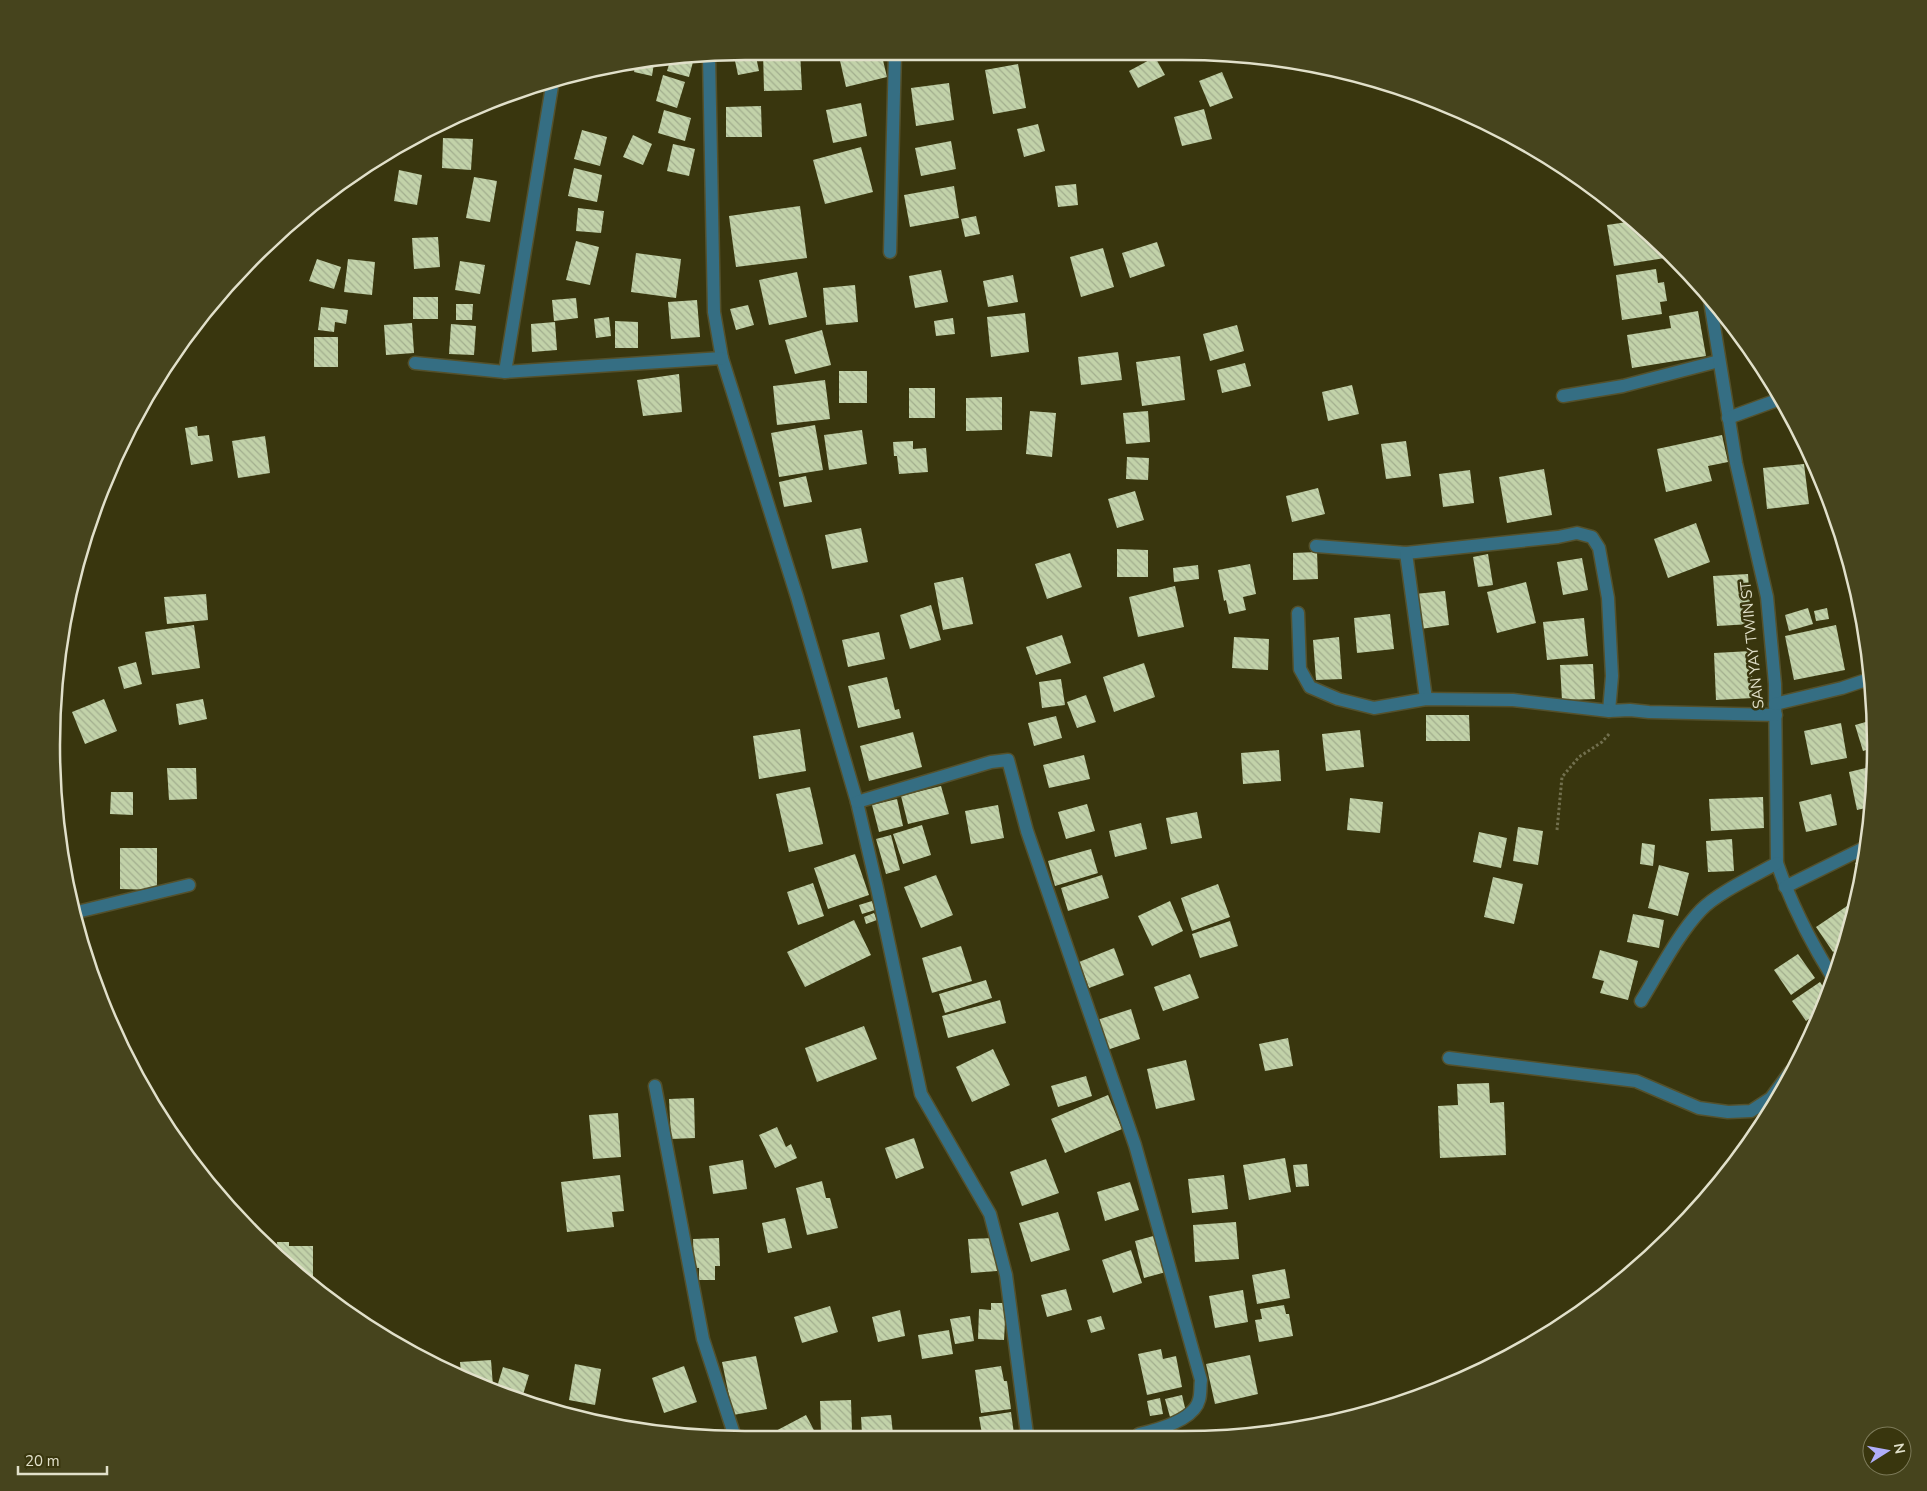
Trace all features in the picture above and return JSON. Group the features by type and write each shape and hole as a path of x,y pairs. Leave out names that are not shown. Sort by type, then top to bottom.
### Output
{"street":[{"path":"890,252 895,60"},
{"path":"709,61 714,312 722,358 797,597 857,802 921,1094 990,1214 1006,1275 1027,1431"},
{"path":"506,372 552,88"},
{"name":"SAN YAY TWIN ST","path":"1712,312 1736,463 1767,597 1776,710 1775,829 1777,863 1785,887 1811,943 1829,971"},
{"path":"415,363 506,372 722,358"},
{"path":"1563,396 1623,386 1719,360"},
{"path":"1728,418 1774,401"},
{"path":"1316,546 1406,553 1558,537 1576,533 1592,537 1599,548 1608,598 1612,676 1609,711"},
{"path":"1406,553 1426,700"},
{"path":"1298,613 1300,668 1310,687 1338,698 1374,708 1426,700 1513,700 1609,711 1776,710 1864,681"},
{"path":"857,802 991,762 1008,760 1027,831 1135,1145 1201,1380 1199,1402 1186,1417 1161,1429 1152,1431"},
{"path":"1785,887 1859,851"},
{"path":"1641,1000 1687,926 1702,908 1730,889 1777,863"},
{"path":"80,911 189,885"},
{"path":"1449,1058 1636,1081 1699,1108 1728,1112 1751,1111 1767,1100"},
{"path":"655,1086 703,1339 733,1431"}],"path":[{"path":"1557,830 1562,777 1579,757 1602,742 1630,710"}],"building":[{"path":"735,60 757,60 759,71 738,75"},
{"path":"763,60 800,60 802,90 764,91"},
{"path":"840,60 883,60 887,77 846,87"},
{"path":"1149,60 1157,60 1165,75 1138,88 1129,71"},
{"path":"693,62 689,77 667,71 669,65"},
{"path":"1018,64 1026,108 993,114 985,70"},
{"path":"653,66 652,76 634,72 634,69"},
{"path":"1222,72 1233,98 1210,107 1199,81"},
{"path":"663,75 685,82 677,108 656,101"},
{"path":"949,83 954,120 916,126 911,88"},
{"path":"861,103 867,136 833,143 826,110"},
{"path":"761,106 762,137 726,137 726,107"},
{"path":"1204,109 1212,139 1182,146 1174,117"},
{"path":"664,110 691,118 685,141 658,133"},
{"path":"1038,124 1045,151 1024,157 1017,129"},
{"path":"582,130 607,137 600,166 574,159"},
{"path":"633,135 652,144 643,165 623,157"},
{"path":"443,138 473,139 471,170 442,168"},
{"path":"951,141 956,169 921,176 915,148"},
{"path":"673,144 695,149 689,176 667,171"},
{"path":"861,147 873,192 825,204 813,160"},
{"path":"574,168 602,175 597,202 568,196"},
{"path":"399,170 422,175 417,205 394,201"},
{"path":"474,177 497,181 490,222 466,218"},
{"path":"1076,184 1078,205 1058,207 1055,186"},
{"path":"954,186 959,218 910,227 904,195"},
{"path":"800,206 807,258 736,267 729,216"},
{"path":"578,208 604,211 601,233 576,231"},
{"path":"976,216 980,234 965,237 961,219"},
{"path":"1624,222 1663,258 1614,266 1607,225"},
{"path":"438,237 440,267 414,269 412,238"},
{"path":"576,241 599,247 590,285 566,280"},
{"path":"1157,242 1165,266 1130,278 1122,253"},
{"path":"1103,248 1114,287 1081,297 1070,257"},
{"path":"636,253 681,259 676,298 631,292"},
{"path":"317,259 341,267 334,289 309,281"},
{"path":"348,259 375,262 372,295 344,292"},
{"path":"460,261 485,265 480,294 455,290"},
{"path":"1656,269 1658,283 1664,282 1667,301 1660,302 1662,314 1622,320 1616,275"},
{"path":"941,270 948,302 915,308 909,276"},
{"path":"797,272 807,317 769,325 759,280"},
{"path":"1013,275 1018,302 988,307 983,281"},
{"path":"855,285 858,322 826,325 823,288"},
{"path":"413,297 438,297 438,319 413,319"},
{"path":"576,298 578,318 554,321 552,300"},
{"path":"697,300 700,337 671,339 668,302"},
{"path":"456,304 473,304 472,320 456,320"},
{"path":"748,305 754,325 736,330 730,309"},
{"path":"321,307 348,310 346,324 335,322 334,332 318,330"},
{"path":"1698,311 1706,356 1632,368 1627,335 1671,328 1669,316"},
{"path":"1025,313 1029,352 991,357 987,317"},
{"path":"609,317 611,336 596,338 594,319"},
{"path":"953,318 955,334 936,336 934,321"},
{"path":"615,321 638,322 638,348 615,348"},
{"path":"555,322 557,350 532,352 531,324"},
{"path":"412,323 414,353 386,355 384,325"},
{"path":"451,324 476,326 474,355 449,354"},
{"path":"1237,325 1244,351 1210,361 1203,334"},
{"path":"822,330 831,365 795,374 785,340"},
{"path":"314,337 338,337 338,367 314,367"},
{"path":"1118,352 1122,380 1081,385 1078,357"},
{"path":"1180,356 1185,400 1142,406 1136,362"},
{"path":"1245,363 1251,386 1222,393 1217,370"},
{"path":"839,371 867,371 867,403 839,403"},
{"path":"679,374 682,412 643,416 637,380"},
{"path":"825,380 830,419 777,425 773,386"},
{"path":"1352,385 1359,414 1328,421 1322,392"},
{"path":"909,388 935,388 935,418 909,418"},
{"path":"1002,397 1002,430 966,431 966,398"},
{"path":"1030,411 1056,413 1052,457 1026,454"},
{"path":"1148,411 1150,442 1126,444 1123,413"},
{"path":"815,425 823,470 779,477 771,433"},
{"path":"197,426 198,436 209,435 213,461 191,465 185,428"},
{"path":"862,430 867,464 829,470 824,435"},
{"path":"1722,435 1728,462 1708,466 1712,481 1666,492 1657,449"},
{"path":"265,436 270,473 238,478 232,441"},
{"path":"913,441 913,449 926,448 928,472 899,474 897,456 894,456 893,442"},
{"path":"1406,441 1411,476 1386,479 1381,444"},
{"path":"1127,457 1149,458 1148,480 1126,479"},
{"path":"1804,464 1809,504 1767,509 1763,468"},
{"path":"1544,469 1552,515 1507,523 1499,477"},
{"path":"1470,470 1474,503 1443,507 1439,474"},
{"path":"806,476 812,502 784,507 779,482"},
{"path":"1318,488 1325,514 1292,522 1286,496"},
{"path":"1135,491 1144,520 1117,528 1108,499"},
{"path":"1696,523 1710,562 1668,578 1654,539"},
{"path":"861,528 868,562 832,569 825,535"},
{"path":"1117,549 1148,550 1148,577 1117,577"},
{"path":"1317,552 1318,579 1293,580 1293,553"},
{"path":"1070,553 1082,587 1047,599 1035,564"},
{"path":"1488,554 1493,585 1478,587 1473,557"},
{"path":"1582,558 1588,590 1563,595 1557,562"},
{"path":"1250,564 1256,594 1243,597 1246,610 1229,614 1226,600 1224,601 1218,570"},
{"path":"1198,565 1199,579 1174,582 1173,568"},
{"path":"1748,574 1751,624 1717,626 1713,576"},
{"path":"963,577 973,624 943,630 934,583"},
{"path":"1526,582 1536,623 1497,633 1487,592"},
{"path":"1175,586 1184,627 1138,637 1129,597"},
{"path":"1445,591 1449,625 1420,629 1415,594"},
{"path":"206,594 208,620 167,624 164,597"},
{"path":"931,605 941,640 910,649 900,615"},
{"path":"1808,608 1813,624 1789,631 1785,615"},
{"path":"1827,608 1829,619 1816,621 1814,611"},
{"path":"1390,614 1394,649 1357,653 1354,618"},
{"path":"1584,618 1588,656 1547,660 1543,622"},
{"path":"194,625 200,668 152,675 145,632"},
{"path":"1836,625 1845,670 1794,680 1785,636"},
{"path":"879,632 885,659 848,667 842,640"},
{"path":"1062,635 1071,663 1036,675 1026,647"},
{"path":"1234,637 1269,639 1268,670 1232,668"},
{"path":"1339,637 1342,679 1316,680 1313,640"},
{"path":"1751,651 1753,698 1716,700 1714,653"},
{"path":"136,662 142,684 124,689 118,667"},
{"path":"1144,663 1155,697 1114,712 1103,677"},
{"path":"1593,664 1595,699 1562,700 1560,665"},
{"path":"887,677 895,710 899,709 901,718 858,728 848,686"},
{"path":"1061,679 1065,705 1042,708 1039,682"},
{"path":"1086,695 1096,722 1077,728 1067,702"},
{"path":"104,699 117,731 85,744 72,712"},
{"path":"203,699 207,719 179,725 176,704"},
{"path":"1426,715 1469,715 1470,741 1426,741"},
{"path":"1056,716 1062,738 1034,746 1028,723"},
{"path":"1866,722 1867,750 1863,751 1855,725"},
{"path":"1841,723 1847,758 1811,765 1804,731"},
{"path":"800,729 806,771 759,779 753,736"},
{"path":"1360,730 1364,767 1326,771 1322,734"},
{"path":"913,732 922,767 869,781 860,746"},
{"path":"1279,750 1281,781 1243,784 1241,753"},
{"path":"1084,755 1090,779 1049,788 1043,765"},
{"path":"167,768 196,768 197,799 169,800"},
{"path":"1867,768 1864,808 1857,810 1849,772"},
{"path":"941,786 949,814 908,824 901,796"},
{"path":"810,787 823,844 789,852 776,794"},
{"path":"111,792 133,792 133,815 110,814"},
{"path":"1831,794 1837,825 1806,832 1799,802"},
{"path":"1763,797 1764,828 1711,831 1709,799"},
{"path":"1350,798 1383,802 1380,833 1347,830"},
{"path":"897,799 903,826 879,832 872,805"},
{"path":"1087,804 1095,831 1066,839 1058,812"},
{"path":"998,805 1004,838 971,844 965,811"},
{"path":"1197,812 1202,838 1171,844 1166,818"},
{"path":"1141,823 1147,849 1115,857 1109,831"},
{"path":"922,825 931,855 903,864 893,834"},
{"path":"1518,827 1543,831 1538,865 1513,861"},
{"path":"1479,832 1507,838 1501,868 1473,862"},
{"path":"891,835 900,870 886,874 876,839"},
{"path":"1732,839 1734,871 1708,872 1706,841"},
{"path":"1642,843 1655,845 1653,866 1640,864"},
{"path":"120,848 157,848 157,890 120,889"},
{"path":"1091,849 1098,873 1055,886 1048,861"},
{"path":"855,854 869,895 828,909 814,868"},
{"path":"1659,865 1689,873 1678,916 1648,908"},
{"path":"936,875 953,915 921,928 904,887"},
{"path":"1102,875 1109,898 1068,911 1061,888"},
{"path":"1493,877 1523,884 1514,924 1484,917"},
{"path":"813,883 824,916 798,925 787,892"},
{"path":"1218,884 1230,917 1192,931 1181,898"},
{"path":"872,901 875,910 862,914 859,905"},
{"path":"1170,901 1183,931 1152,946 1138,916"},
{"path":"1848,905 1836,950 1833,952 1816,927"},
{"path":"874,913 877,920 866,924 864,917"},
{"path":"1633,914 1664,920 1659,948 1627,942"},
{"path":"854,920 871,955 805,987 787,952"},
{"path":"1230,921 1238,946 1200,958 1192,934"},
{"path":"961,946 972,981 932,993 922,958"},
{"path":"1114,948 1124,975 1089,988 1079,962"},
{"path":"1600,950 1638,961 1628,1000 1600,993 1604,981 1592,978"},
{"path":"1798,954 1815,978 1791,995 1774,970"},
{"path":"1190,974 1199,998 1163,1011 1154,987"},
{"path":"986,980 992,998 945,1013 939,994"},
{"path":"1820,982 1823,987 1810,1018 1806,1021 1792,1001"},
{"path":"1000,1000 1006,1023 948,1038 942,1016"},
{"path":"1131,1009 1140,1039 1107,1050 1097,1020"},
{"path":"864,1026 877,1059 817,1082 805,1048"},
{"path":"1288,1038 1293,1066 1265,1071 1259,1044"},
{"path":"993,1049 1010,1085 972,1102 956,1067"},
{"path":"1186,1060 1195,1100 1156,1109 1147,1069"},
{"path":"1086,1076 1092,1096 1058,1107 1051,1086"},
{"path":"1489,1083 1490,1103 1504,1102 1506,1155 1440,1158 1438,1106 1458,1105 1457,1084"},
{"path":"1108,1095 1122,1129 1065,1153 1051,1119"},
{"path":"694,1098 695,1138 671,1139 669,1099"},
{"path":"618,1113 621,1157 593,1159 589,1115"},
{"path":"777,1127 786,1147 791,1144 797,1158 775,1168 759,1135"},
{"path":"914,1138 924,1168 896,1179 885,1148"},
{"path":"1285,1158 1291,1192 1249,1200 1243,1165"},
{"path":"1046,1159 1059,1193 1022,1206 1010,1172"},
{"path":"743,1160 747,1189 713,1194 709,1166"},
{"path":"1307,1164 1309,1186 1296,1187 1293,1165"},
{"path":"620,1175 624,1211 612,1212 614,1227 567,1232 561,1182"},
{"path":"1224,1175 1228,1209 1192,1213 1188,1179"},
{"path":"822,1181 826,1198 830,1198 838,1228 807,1235 796,1188"},
{"path":"1130,1182 1139,1210 1105,1221 1097,1192"},
{"path":"1058,1212 1070,1250 1031,1262 1019,1223"},
{"path":"785,1218 792,1248 768,1253 762,1223"},
{"path":"1236,1222 1239,1259 1195,1262 1193,1225"},
{"path":"1157,1235 1166,1272 1144,1278 1135,1241"},
{"path":"719,1238 720,1266 715,1266 715,1280 699,1280 699,1268 694,1268 693,1239"},
{"path":"994,1238 997,1271 971,1273 968,1239"},
{"path":"277,1242 289,1242 289,1246 313,1246 313,1277 294,1261 277,1245"},
{"path":"1131,1250 1142,1283 1113,1293 1102,1260"},
{"path":"1285,1269 1290,1298 1257,1304 1252,1275"},
{"path":"1066,1289 1072,1310 1047,1317 1041,1295"},
{"path":"1243,1290 1248,1322 1215,1328 1209,1296"},
{"path":"991,1303 1006,1303 1004,1340 978,1339 979,1309 991,1310"},
{"path":"1284,1305 1286,1314 1289,1314 1293,1336 1259,1342 1255,1320 1262,1319 1260,1309"},
{"path":"830,1306 838,1332 802,1343 794,1317"},
{"path":"900,1310 905,1336 878,1342 872,1317"},
{"path":"970,1316 974,1341 955,1344 950,1319"},
{"path":"1101,1316 1105,1329 1091,1333 1087,1320"},
{"path":"949,1330 953,1354 922,1359 918,1335"},
{"path":"1161,1349 1163,1359 1176,1356 1182,1387 1147,1395 1138,1354"},
{"path":"1250,1355 1258,1394 1215,1404 1206,1364"},
{"path":"756,1356 767,1409 733,1415 722,1362"},
{"path":"491,1360 493,1383 461,1369 460,1362"},
{"path":"575,1364 601,1369 595,1405 569,1400"},
{"path":"684,1366 697,1402 664,1413 652,1378"},
{"path":"1001,1366 1004,1381 1007,1381 1011,1409 981,1413 975,1370"},
{"path":"503,1367 529,1375 523,1394 498,1385"},
{"path":"1182,1395 1186,1412 1170,1417 1165,1399"},
{"path":"1160,1398 1163,1414 1150,1416 1147,1401"},
{"path":"851,1400 852,1431 821,1431 820,1401"},
{"path":"1011,1412 1014,1431 981,1431 979,1417"},
{"path":"806,1415 814,1431 776,1431"},
{"path":"891,1415 893,1431 862,1431 861,1417"}]}
